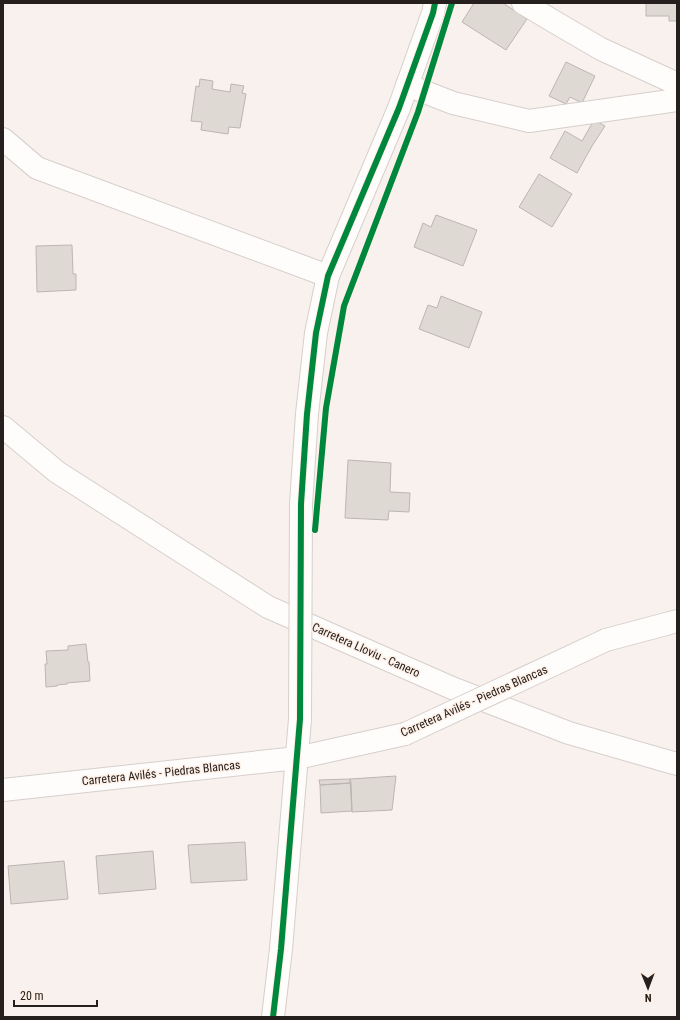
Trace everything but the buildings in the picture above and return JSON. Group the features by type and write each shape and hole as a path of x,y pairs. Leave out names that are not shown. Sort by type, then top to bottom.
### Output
{"main road":[{"path":"273,1017 281,949 300,719 300,504 307,414 316,340 328,276 399,108 433,13 435,3"},
{"path":"523,3 601,49 677,84"},
{"path":"407,85 453,103 529,121 677,100"},
{"path":"3,139 37,168 328,276"},
{"name":"Carretera Lloviu - Canero","path":"3,427 57,472 268,607 452,688 569,733 677,764"},
{"name":"Carretera Avilés - Piedras Blancas","path":"3,790 296,758 405,734 606,640 677,621"}],"cycle path":[{"path":"273,1017 281,949 300,719 301,504 307,414 316,333 328,276 399,108 433,13 435,3"},
{"path":"315,530 326,408 344,306 418,112 452,3"}]}
